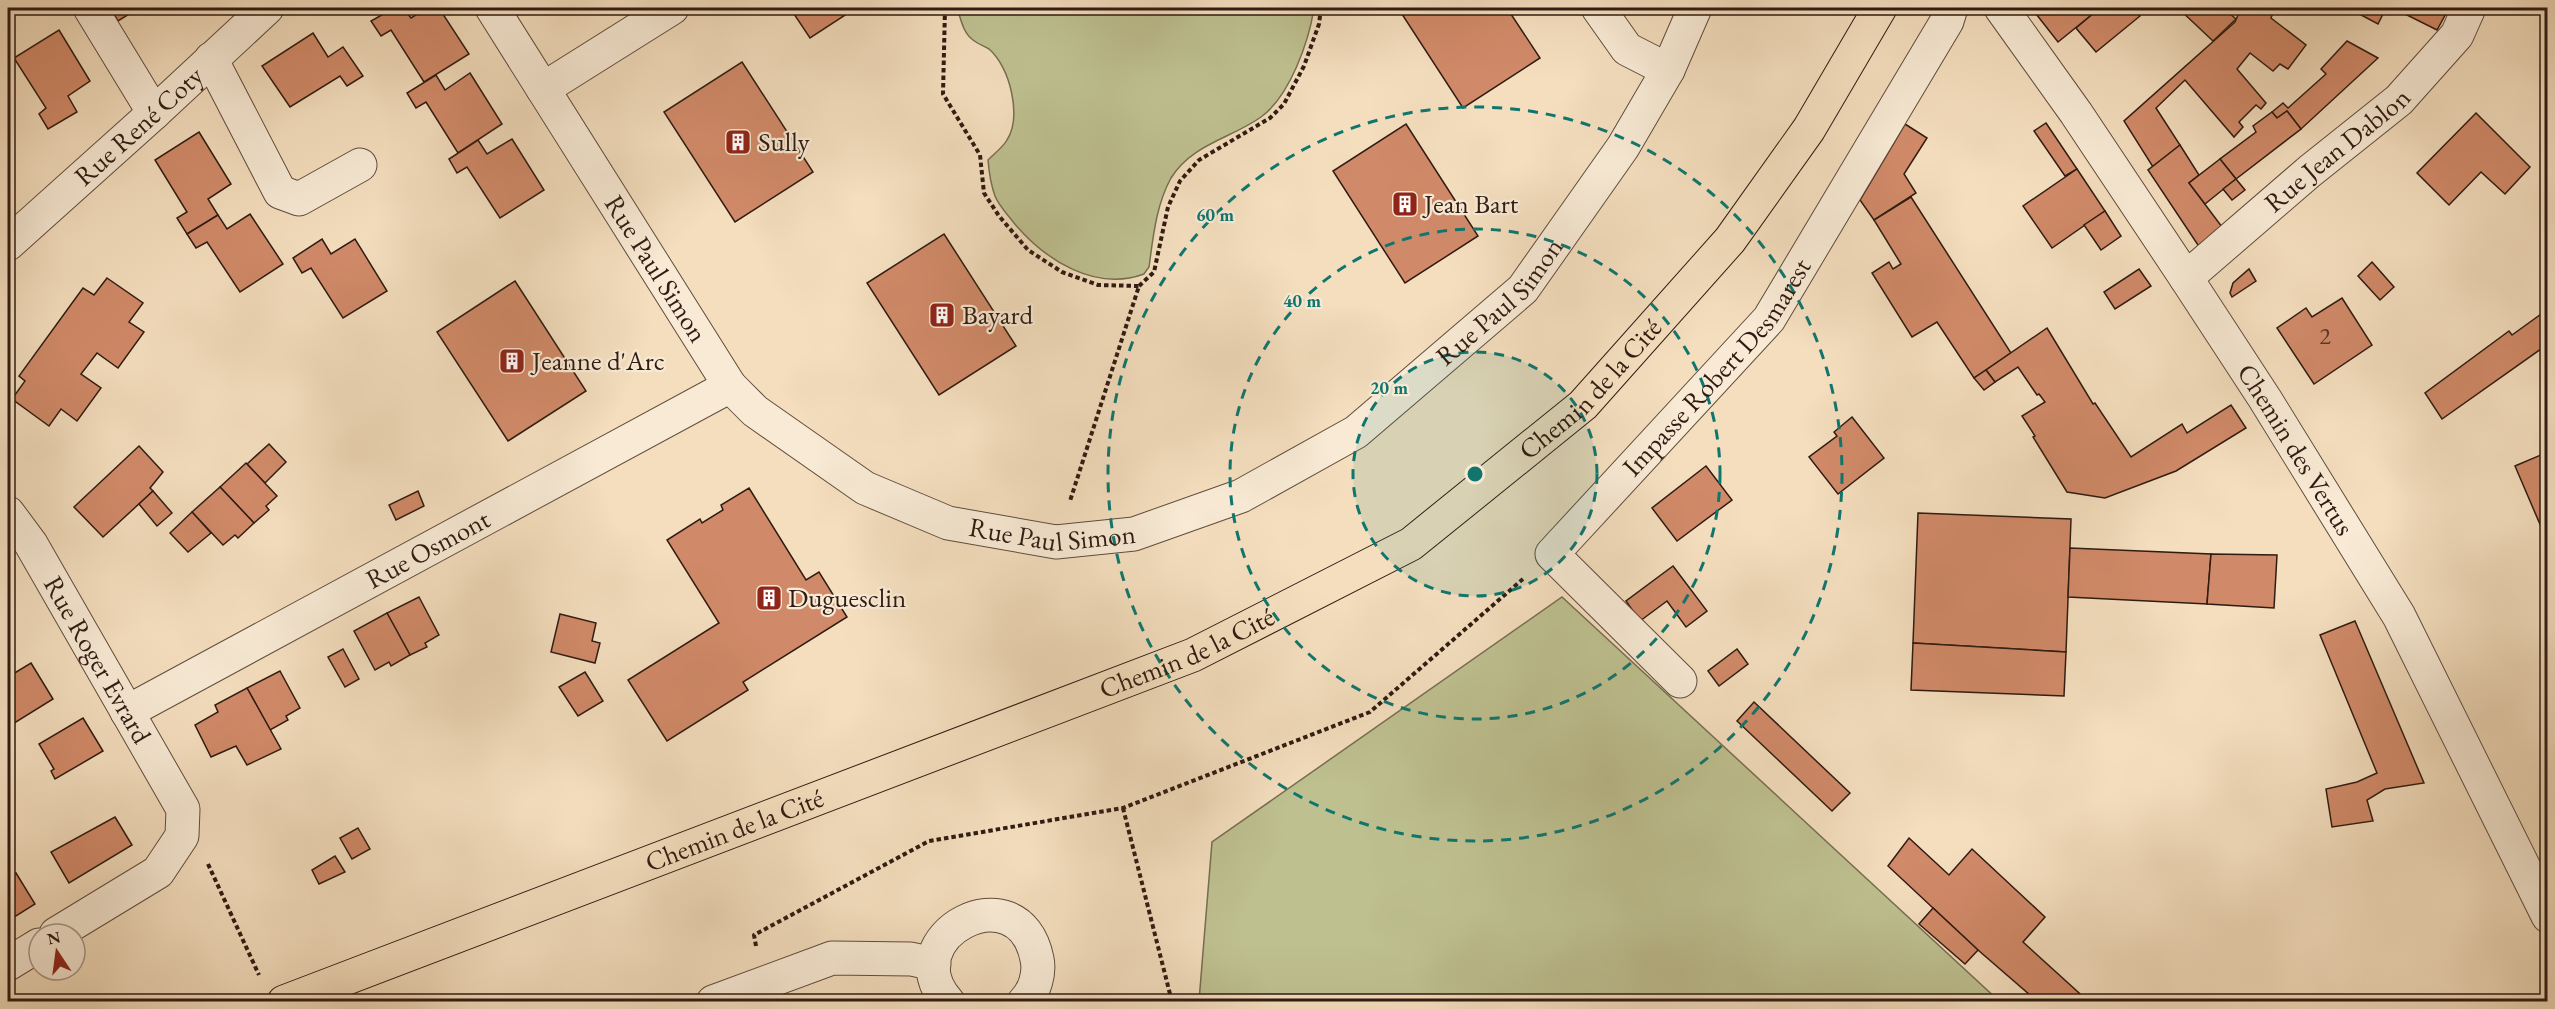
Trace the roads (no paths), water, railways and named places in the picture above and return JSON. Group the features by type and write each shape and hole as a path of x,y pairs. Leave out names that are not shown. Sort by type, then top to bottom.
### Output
{"main road":[{"name":"Chemin de la Cité","path":"273,991 1193,655 1411,544 1583,405 1730,240 1809,129 1880,8"}],"street":[{"path":"90,8 154,113"},
{"name":"Rue René Coty","path":"8,244 267,8"},
{"name":"Rue Paul Simon","path":"492,8 730,386 755,411 864,488 948,523 1056,542 1134,534 1240,496 1356,432 1522,289 1623,147 1668,70 1695,8"},
{"path":"543,88 672,8"},
{"path":"1598,8 1627,49 1668,70"},
{"name":"Impasse Robert Desmarest","path":"1680,681 1552,554 1769,319 1947,21 1951,8"},
{"name":"Chemin des Vertus","path":"2001,8 2076,113 2186,278 2265,399 2399,616 2547,916"},
{"name":"Rue Jean Dablon","path":"2186,278 2310,171 2399,100 2457,35 2469,8"},
{"path":"212,59 280,192 299,199 360,165"},
{"name":"Rue Osmont","path":"127,712 730,386"},
{"name":"Rue Roger Evrard","path":"8,513 31,544 183,809 182,836 158,872 76,922"},
{"path":"948,1002 936,980 934,964 938,946 948,932 962,921 978,915 996,915 1012,921 1026,933 1035,947 1038,965 1036,982 1024,1002"},
{"path":"8,964 27,952"},
{"path":"713,1002 832,958 911,959 934,964"}],"place":[{"name":"Sully","path":"738,142"},
{"name":"Jean Bart","path":"1405,204"},
{"name":"Bayard","path":"942,315"},
{"name":"Jeanne d'Arc","path":"512,361"},
{"name":"Duguesclin","path":"769,598"}]}
